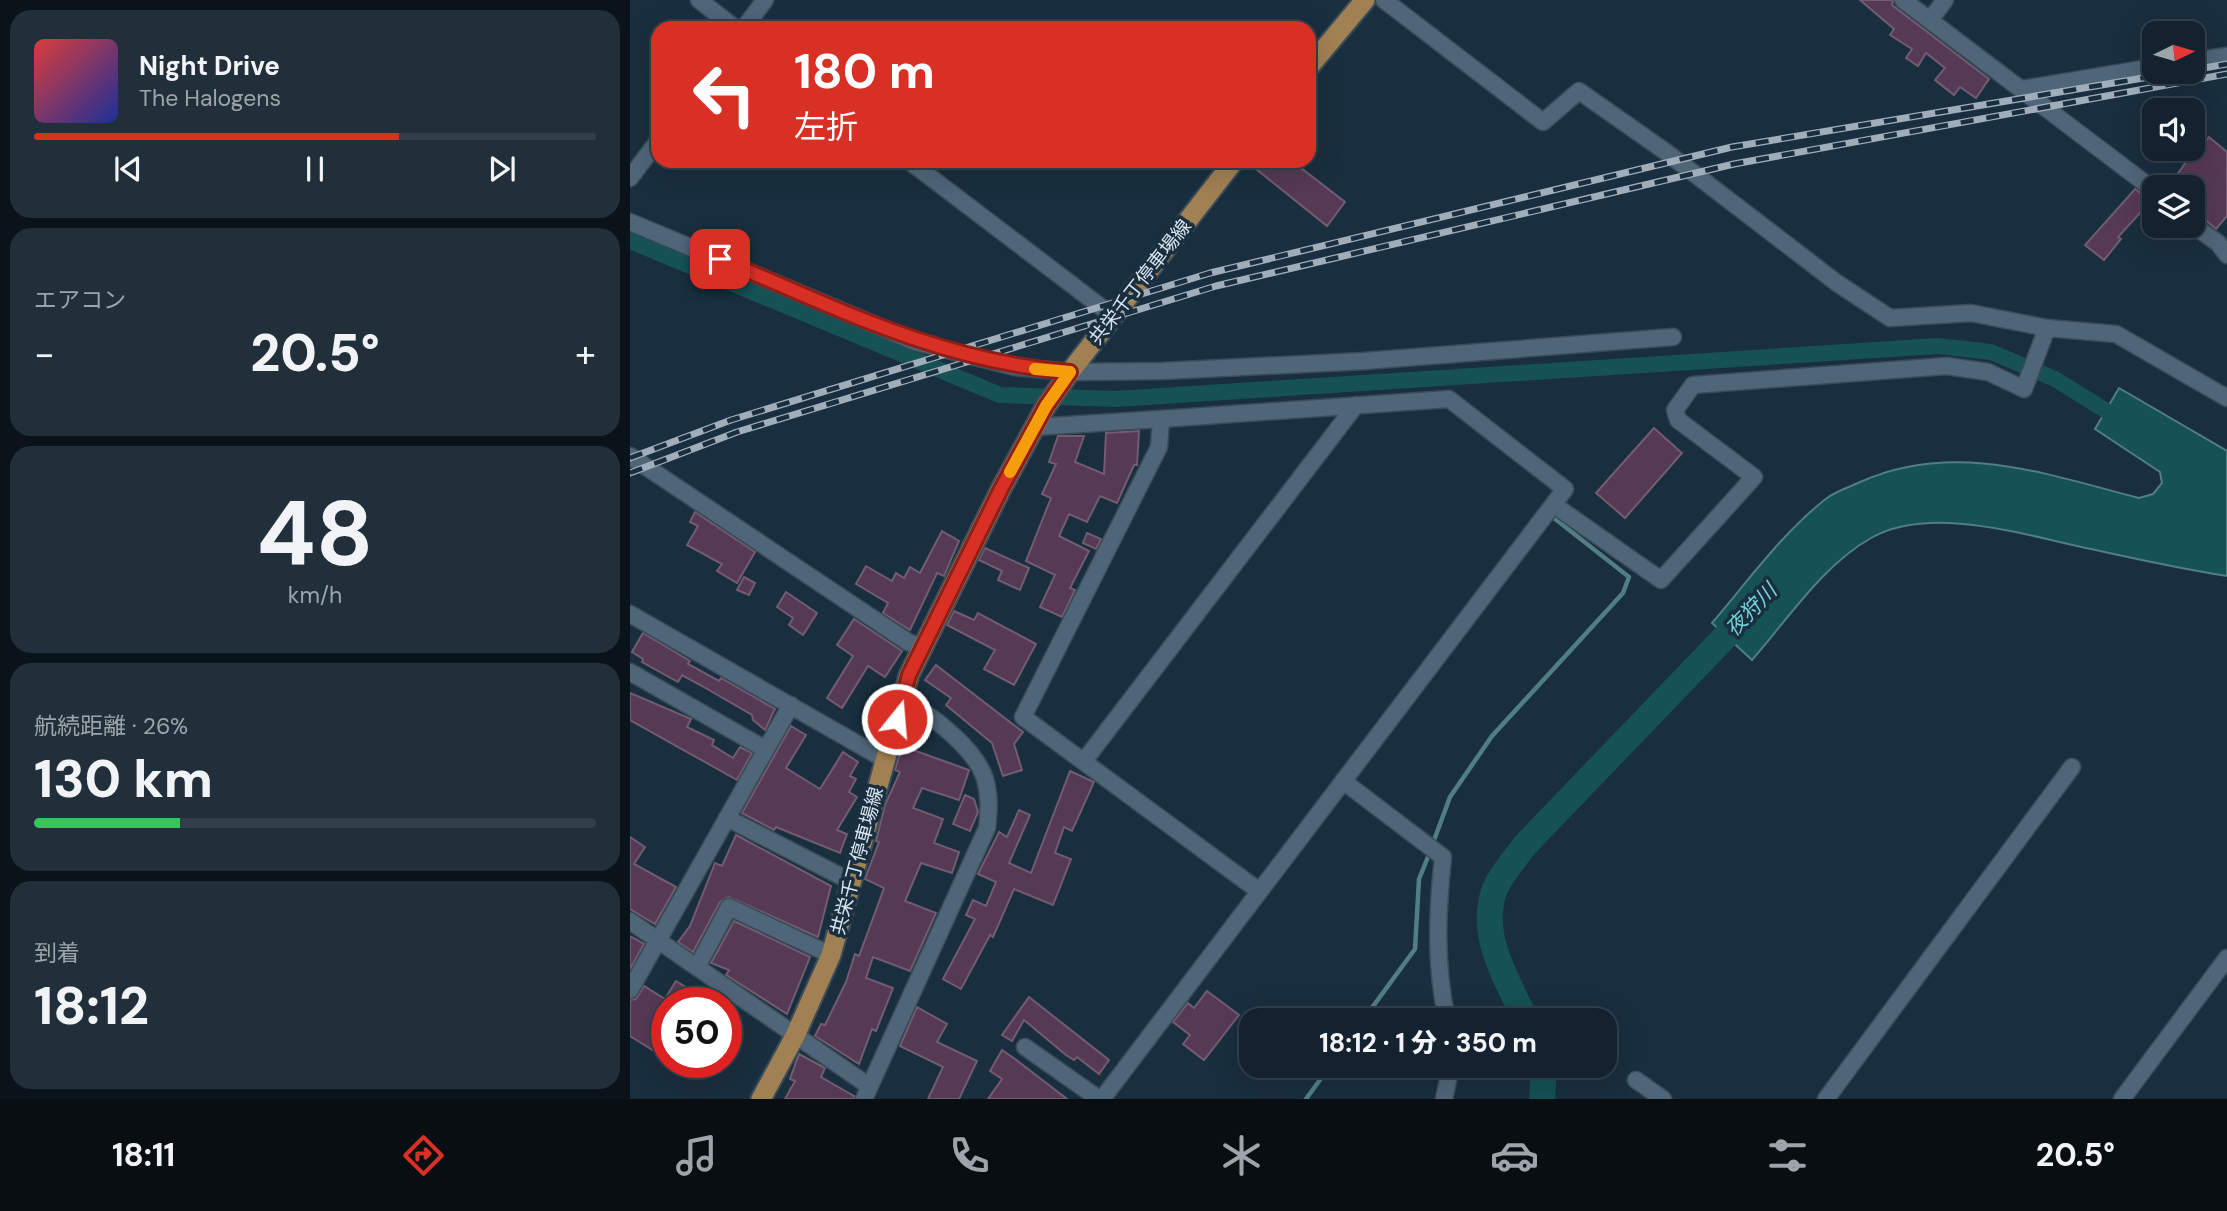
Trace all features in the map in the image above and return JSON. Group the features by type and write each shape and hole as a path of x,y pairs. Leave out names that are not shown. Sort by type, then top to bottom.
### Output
{"main road":[{"path":"1316,59 1365,0"},
{"name":"共栄千丁停車場線","path":"761,1099 795,1036 831,955 909,675 1046,406 1229,168"}],"street":[{"path":"699,0 726,21"},
{"path":"749,21 765,0"},
{"path":"1384,0 1543,122 1579,91 1666,152 1837,283 1890,318 1971,313 2047,328 2116,334 2227,398"},
{"path":"1903,0 2142,181"},
{"path":"1930,20 1945,0"},
{"path":"2205,59 2227,56"},
{"path":"2022,89 2142,70"},
{"path":"630,178 651,150"},
{"path":"918,168 1113,316"},
{"path":"630,222 916,342 1015,367 1070,372 1163,371 1364,362 1673,337"},
{"path":"2205,234 2218,243 2227,255"},
{"path":"1553,505 1661,580 1754,477 1678,420 1675,410 1693,385 1947,366 1987,372 2024,388 2047,328"},
{"path":"1025,1047 1100,1099 1565,489 1449,399 1035,427"},
{"path":"1084,761 1356,405"},
{"path":"1161,419 1159,446 1023,716 1259,891"},
{"path":"630,456 908,642 923,648"},
{"path":"630,614 884,759"},
{"path":"630,672 765,748"},
{"path":"630,921 795,1036 867,1093 987,828 990,804 984,776 973,758 944,728 903,700"},
{"path":"630,990 791,705"},
{"path":"1826,1099 2072,767"},
{"path":"1343,781 1443,857 1436,928 1444,1008"},
{"path":"727,818 852,882"},
{"path":"697,968 729,907 831,955"},
{"path":"2122,1099 2227,958"},
{"path":"1444,1099 1448,1078"},
{"path":"1636,1080 1663,1099"}],"water":[{"path":"2119,388 2227,451 2227,576 1980,526 1922,524 1895,528 1854,549 1807,594 1752,660 1712,623 1766,558 1811,511 1835,493 1895,470 1930,463 2000,465 2069,479 2139,498 2153,494 2162,483 2160,472 2095,429"}],"building":[{"path":"1860,0 1893,0 1892,5 1989,79 1976,98 1960,87 1954,95 1935,80 1945,68 1926,53 1918,66 1906,58 1912,49 1890,35 1894,29"},
{"path":"2209,137 2227,152 2227,216 2216,229 2205,219 2205,175 2177,175 2187,161 2205,161 2205,142"},
{"path":"1255,168 1301,168 1345,202 1327,226"},
{"path":"2135,189 2142,194 2142,211 2118,237 2121,239 2104,260 2085,245"},
{"path":"1654,428 1682,453 1625,518 1596,493"},
{"path":"1139,431 1137,465 1134,465 1117,503 1100,496 1087,522 1069,514 1059,536 1089,551 1070,588 1075,590 1062,617 1040,607 1055,575 1026,561 1051,498 1042,494 1056,464 1049,462 1058,436 1084,436 1075,462 1104,474 1106,433"},
{"path":"695,512 755,552 737,583 717,571 722,564 687,545 698,526 690,522"},
{"path":"942,531 959,541 944,576 937,573 910,630 883,613 888,603 856,584 866,566 892,581 896,573 904,578 910,567 920,573"},
{"path":"1087,533 1101,539 1096,549 1083,543"},
{"path":"985,548 1029,568 1020,590 998,580 1002,571 979,560"},
{"path":"744,577 755,583 749,595 737,590"},
{"path":"786,592 817,613 803,635 789,625 793,618 777,607"},
{"path":"954,611 974,620 978,613 1036,644 1014,685 984,669 995,650 947,625"},
{"path":"854,619 902,651 885,677 868,666 842,708 827,698 853,656 837,645"},
{"path":"643,633 690,661 688,664 719,681 721,678 775,709 765,730 753,720 752,715 702,686 682,675 678,682 642,662 643,659 632,652"},
{"path":"936,665 1023,732 1014,744 1022,770 1003,776 992,743 946,705 951,698 925,680"},
{"path":"630,693 691,719 687,727 714,740 712,745 733,758 740,747 752,753 737,780 630,720"},
{"path":"791,726 806,735 786,768 820,789 843,752 858,762 850,776 856,779 849,792 857,797 837,830 847,834 840,853 776,827 774,830 742,813"},
{"path":"902,746 969,770 959,800 922,788 913,808 943,819 934,843 959,852 952,873 921,863 905,901 936,913 910,971 873,957 866,978 893,988 876,1031 872,1029 859,1064 815,1036 821,1024 825,1025 846,982 855,954 859,956 884,888 865,879 879,842 876,841 885,805 900,772 895,770"},
{"path":"1070,771 1094,782 1072,831 1064,827 1055,853 1071,859 1053,905 1014,889 993,937 990,935 961,989 943,979 975,919 966,915 973,900 986,906 996,882 978,874 999,832 1007,837 1019,810 1030,815 1009,863 1031,873"},
{"path":"965,795 974,799 978,812 970,831 953,824"},
{"path":"736,835 831,886 818,937 729,897 720,902 693,952 678,942 690,926 715,863 722,866"},
{"path":"630,837 645,847 634,864 676,887 655,924 630,909"},
{"path":"734,921 810,957 787,1014 726,975 729,970 711,963"},
{"path":"630,936 644,944 630,969"},
{"path":"676,981 686,987 672,987"},
{"path":"644,986 651,990 651,1049 630,1036 630,1000 636,999"},
{"path":"1207,991 1239,1015 1204,1060 1183,1044 1190,1035 1173,1022 1188,1003 1194,1008"},
{"path":"1029,997 1109,1060 1099,1074 1077,1057 1074,1060 1066,1055 1024,1020 1012,1041 1002,1035"},
{"path":"917,1007 947,1024 937,1042 977,1061 959,1099 928,1099 943,1067 900,1046"},
{"path":"1002,1050 1067,1099 988,1099 1002,1079 990,1071"},
{"path":"799,1054 825,1068 821,1077 854,1096 854,1099 785,1099 795,1081 790,1079"}],"waterway":[{"path":"630,241 1000,395 1115,399 1938,346 1991,352 2055,379 2121,420"},
{"path":"1433,843 1450,797 1492,736 1623,593 1629,577 1554,518"},
{"name":"夜狩川","path":"1520,1008 1497,958 1493,941 1490,908 1497,885 1525,845 1749,612"},
{"path":"1372,1008 1415,949 1419,879 1430,852"},
{"path":"1306,1099 1321,1078"},
{"name":"夜狩川","path":"1542,1099 1543,1078"}],"railway":[{"path":"2205,68 2227,64"},
{"path":"630,473 737,432 1216,286 1734,164 2227,74"},
{"path":"630,458 731,420 1210,273 1732,147 2142,78"}],"slow traffic":[{"path":"1010,472 1046,406 1070,372 1035,369"}],"route":[{"path":"720,259 916,342 1015,367 1070,372 1046,406 1001,489 909,675 897,719"}]}
